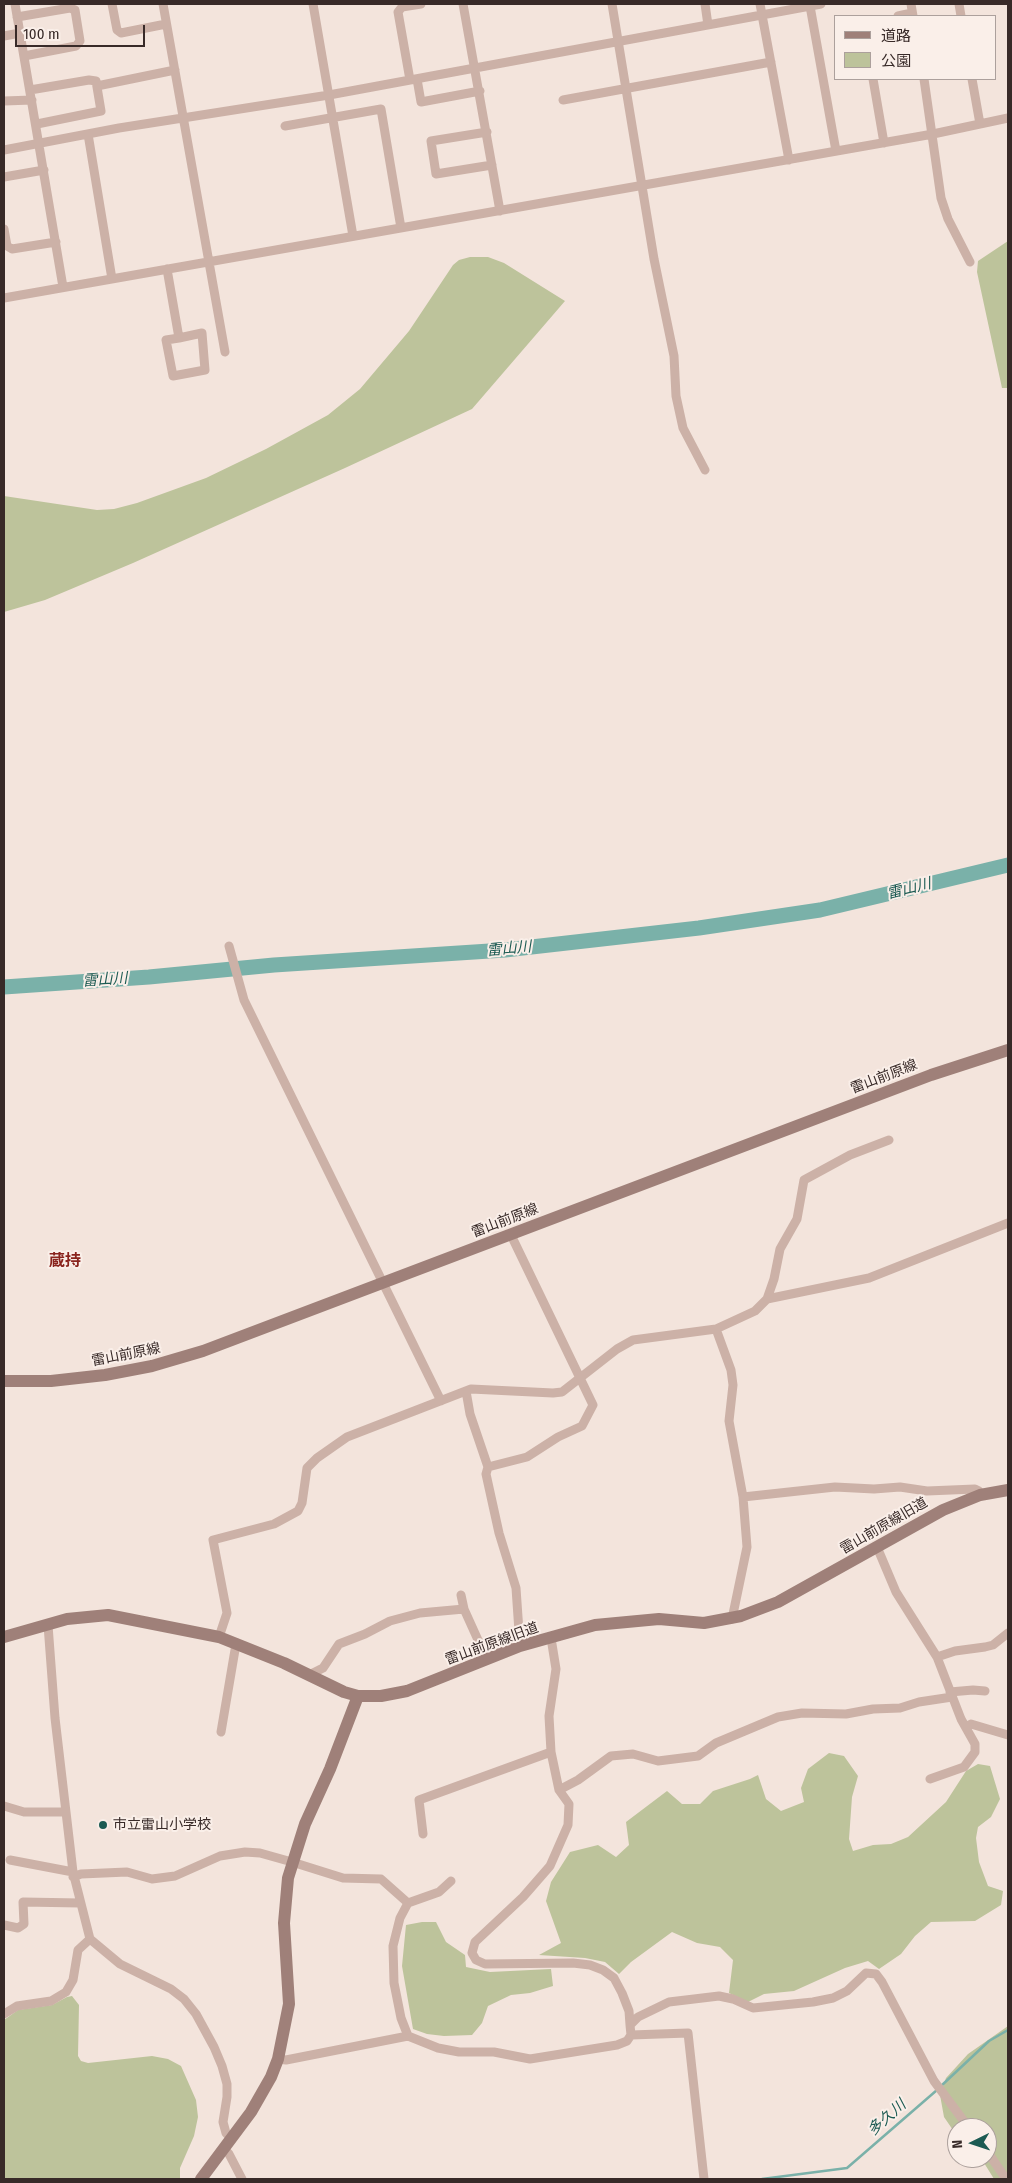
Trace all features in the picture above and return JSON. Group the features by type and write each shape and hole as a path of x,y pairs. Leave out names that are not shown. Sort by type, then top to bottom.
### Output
{"street":[{"path":"15,4 37,124 63,287"},
{"path":"112,4 118,30 121,33 166,24"},
{"path":"163,4 225,352"},
{"path":"313,4 330,95 352,236"},
{"path":"421,4 402,7 398,12 413,79 421,102 480,92"},
{"path":"463,4 476,68 500,211"},
{"path":"612,4 644,185 654,259 674,356 676,396 683,428 705,470"},
{"path":"705,4 708,24"},
{"path":"760,4 789,160"},
{"path":"4,150 183,117 330,95 821,4"},
{"path":"810,6 836,152"},
{"path":"17,17 70,8 75,10 80,41 76,46 24,56"},
{"path":"4,36 20,33"},
{"path":"563,100 771,62"},
{"path":"97,86 175,70"},
{"path":"30,90 89,80 96,81 101,111 37,124"},
{"path":"873,80 884,143"},
{"path":"924,80 942,198 948,219 970,262"},
{"path":"972,80 980,124"},
{"path":"4,101 32,100"},
{"path":"285,126 381,109 401,228"},
{"path":"4,298 836,152 1008,118"},
{"path":"487,132 431,141 436,174 492,165"},
{"path":"88,134 112,279"},
{"path":"4,177 44,170"},
{"path":"4,229 7,246 12,249 56,242"},
{"path":"167,269 180,338"},
{"path":"202,333 205,370 173,376 166,340 180,338 202,333"},
{"path":"229,946 240,989 441,1401"},
{"name":"雷山前原線","path":"4,1381 71,1379 152,1366 204,1351 931,1075 1008,1050"},
{"path":"219,1637 227,1613 213,1540 274,1524 298,1511 302,1503 307,1468 317,1458 347,1437 471,1389 562,1392 616,1349 633,1340 716,1329 754,1311 767,1299 774,1279 780,1249 797,1219 804,1180 850,1155 889,1140"},
{"path":"767,1299 869,1278 1008,1224"},
{"path":"488,1467 527,1457 558,1437 582,1426 593,1405 511,1235"},
{"path":"716,1329 731,1370 733,1386 729,1420 743,1497 747,1547 730,1615 732,1619"},
{"path":"466,1391 470,1414 488,1467 486,1474 499,1533 516,1588 520,1646"},
{"path":"743,1497 835,1486 874,1490 900,1487 927,1491 975,1489 979,1491 980,1496"},
{"name":"雷山前原線旧道","path":"4,1638 84,1616 108,1615 219,1637 358,1696 382,1696 407,1691 520,1646 595,1624 659,1619 704,1623 732,1619 778,1602 934,1514 980,1496 1008,1490"},
{"path":"877,1547 896,1592 937,1656 951,1694 974,1744 975,1752 972,1760 964,1767 930,1779"},
{"path":"462,1595 464,1608 478,1640 491,1658"},
{"path":"309,1675 323,1668 339,1644 364,1634 390,1620 420,1613 464,1608"},
{"path":"48,1625 48,1643 73,1875 90,1939 120,1964 171,1989 184,1999 196,2014 214,2047 224,2075 227,2097 223,2122 226,2133 231,2138"},
{"path":"937,1656 955,1651 985,1648 993,1645 1008,1633"},
{"path":"551,1638 556,1668 549,1716 551,1752 559,1790 569,1804 569,1817 565,1834 558,1852 536,1883 475,1942 472,1953 476,1960 485,1964 573,1963 590,1965 603,1970 614,1978 622,1994 629,2010 631,2030"},
{"path":"221,1732 236,1644"},
{"path":"559,1790 578,1780 611,1756 633,1754 658,1761 672,1761 698,1756 716,1743 778,1717 802,1713 846,1714 900,1708 951,1694 973,1690 985,1691"},
{"path":"201,2179 264,2091 278,2059 289,2004 284,1910 292,1862 305,1824 330,1769 358,1696"},
{"path":"966,1727 971,1724 1008,1735"},
{"path":"423,1834 419,1800 551,1752"},
{"path":"4,1806 24,1812 65,1812"},
{"path":"10,1860 73,1875 127,1872 152,1879 174,1876 220,1856 246,1852 260,1853 343,1878 381,1879 392,1886 408,1903"},
{"path":"408,2036 401,2018 394,1983 393,1946 400,1918 408,1903 439,1892 451,1881"},
{"path":"4,1925 18,1928 24,1924 23,1902 80,1903"},
{"path":"4,2014 17,2006 52,2000 66,1992 73,1980 78,1950 90,1939"},
{"path":"278,2059 286,2060 408,2036 445,2050 494,2052 530,2059 617,2045 627,2041 631,2030 647,2012 679,1999 719,1996 733,1998 753,2008 813,2002 833,1998 847,1991 866,1973 876,1974 882,1982 934,2081 961,2118"},
{"path":"631,2030 688,2033 704,2179"},
{"path":"224,2149 229,2154 242,2179"},
{"path":"997,2166 1006,2179"}],"green space":[{"path":"1008,241 1008,388 1002,388 977,272 978,261"},
{"path":"470,257 488,257 504,263 565,301 472,409 133,563 45,600 4,612 4,496 97,510 114,509 137,503 206,478 266,449 328,415 360,389 409,331 453,265 459,260"},
{"path":"829,1753 844,1756 858,1776 852,1797 849,1839 853,1851 873,1845 891,1844 908,1837 946,1802 966,1771 978,1764 990,1766 1000,1799 991,1817 978,1827 976,1838 979,1862 988,1886 1003,1891 1001,1905 975,1921 931,1922 915,1936 901,1954 879,1969 868,1961 845,1968 794,1991 764,1994 748,2002 729,1993 733,1960 720,1947 697,1943 672,1932 631,1962 619,1974 605,1962 585,1958 539,1955 561,1943 546,1901 551,1882 570,1852 598,1845 616,1857 629,1845 626,1822 667,1791 682,1804 700,1804 713,1791 758,1775 766,1799 781,1811 804,1802 801,1788 808,1769"},
{"path":"436,1922 446,1942 465,1955 466,1967 490,1972 551,1969 553,1986 530,1993 511,1995 488,2006 482,2023 472,2035 444,2036 427,2034 413,2029 402,1966 406,1925"},
{"path":"72,1996 79,2005 78,2056 81,2061 88,2063 152,2056 168,2059 181,2066 196,2100 198,2117 194,2136 180,2168 180,2179 4,2179 4,2020 18,2010 52,2005"},
{"path":"1008,2026 1008,2179 994,2179 987,2168 997,2168 997,2118 947,2118 947,2121 944,2117 940,2095 946,2078 968,2054"}],"waterway":[{"name":"雷山川","path":"4,987 149,977 274,965 505,950 699,928 820,910 1008,865"},
{"name":"多久川","path":"941,2086 989,2041 1008,2030"},
{"name":"多久川","path":"762,2179 847,2168 937,2090"}],"place":[{"name":"市立雷山小学校","path":"103,1825"}],"district":[{"name":"蔵持","path":"65,1262"}]}
